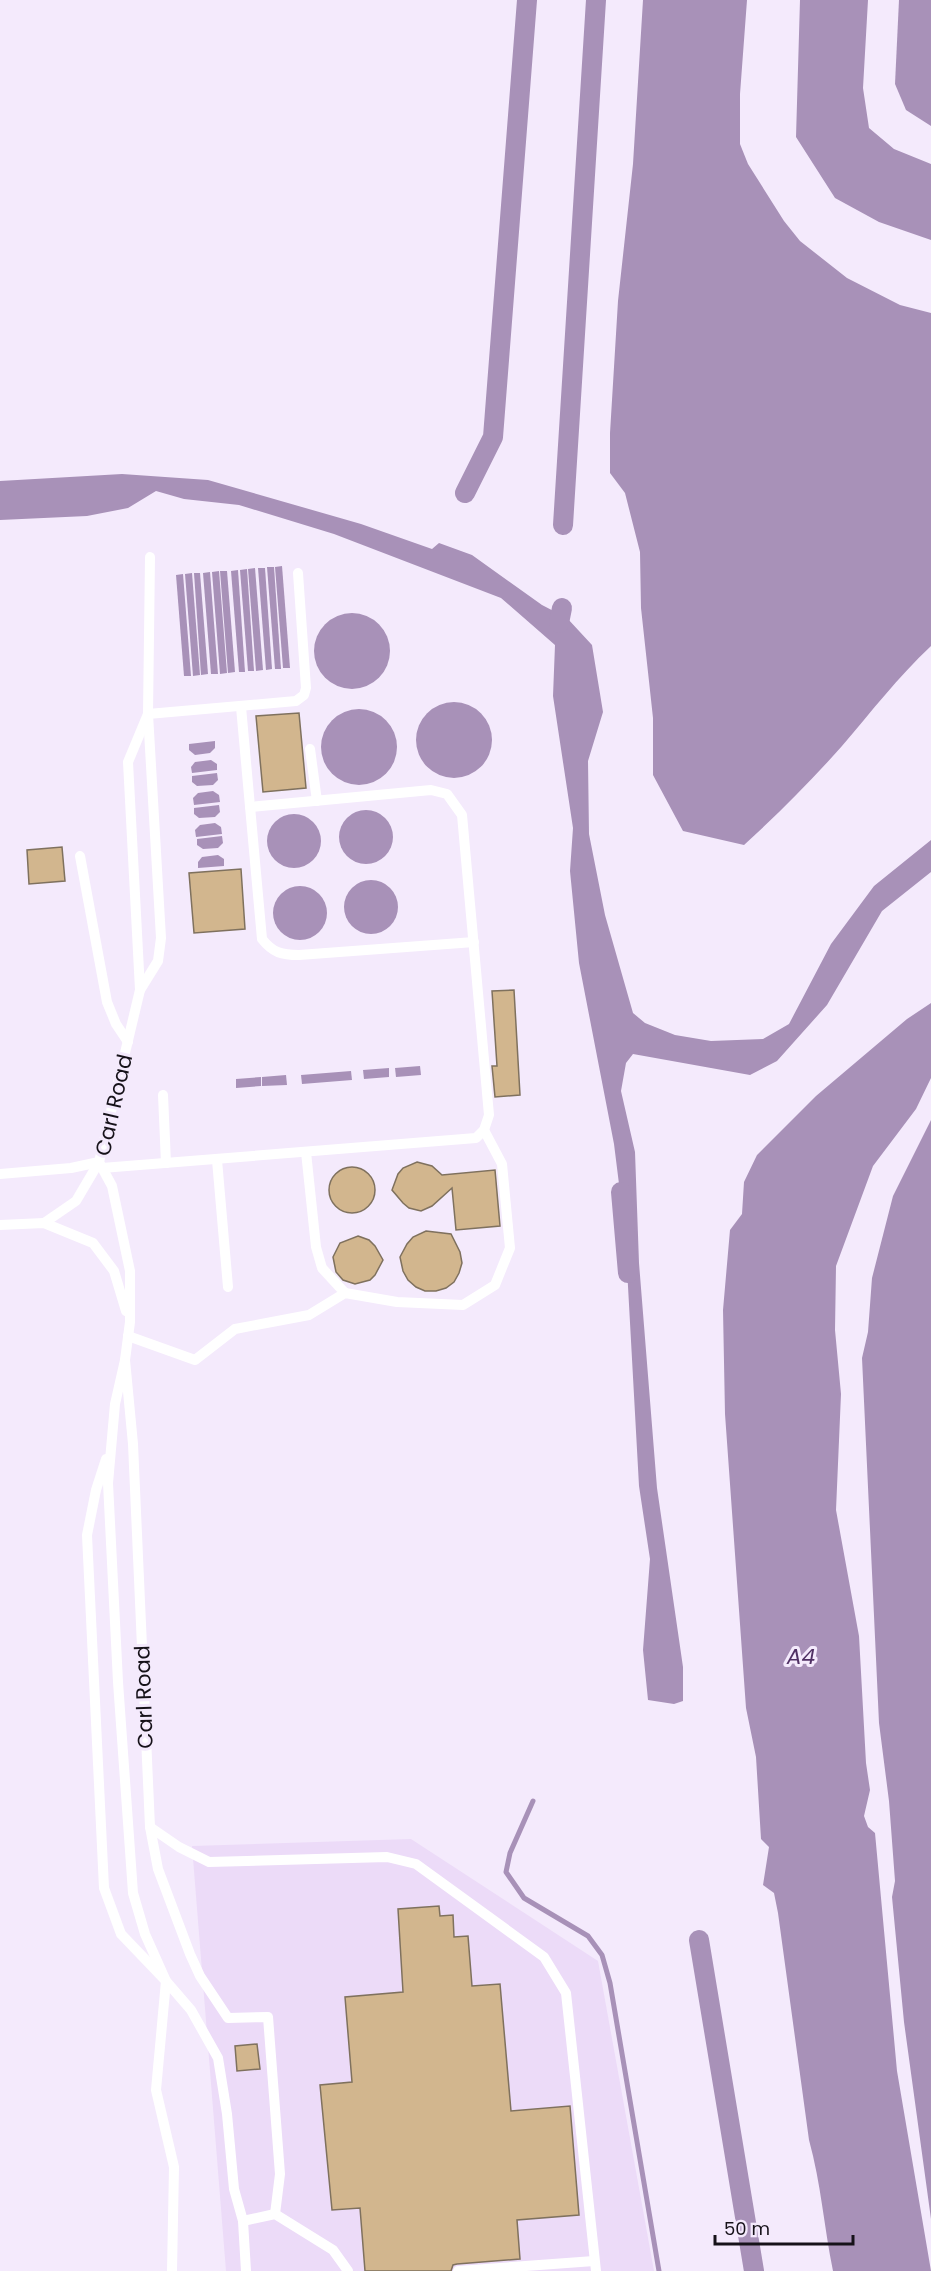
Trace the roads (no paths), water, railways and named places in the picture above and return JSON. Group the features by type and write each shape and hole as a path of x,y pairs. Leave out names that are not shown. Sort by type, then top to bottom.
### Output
{"lane":[{"name":"Carl Road","path":"140,990 158,961 161,938 148,714 150,557"},
{"path":"148,714 296,701 304,695 306,688 298,573"},
{"path":"241,706 262,939 269,949 281,955 299,955 474,942"},
{"name":"Carl Road","path":"148,714 128,762 140,990 100,1165 112,1186 130,1271 130,1322 125,1360 115,1404 108,1483 132,1893 145,1934 166,1981"},
{"path":"310,750 317,801"},
{"path":"0,1173 100,1165 217,1160 476,1138 484,1130 489,1115 462,815 447,794 431,790 250,807"},
{"path":"81,856 107,1002 116,1024 128,1042"},
{"path":"163,1095 166,1163"},
{"path":"306,1152 316,1246 322,1268 345,1293 397,1302 463,1305 495,1285 510,1248 502,1164 484,1130"},
{"path":"217,1160 228,1287"},
{"path":"44,1223 76,1201 100,1165"},
{"path":"0,1225 44,1223 93,1243 114,1271 130,1322"},
{"path":"128,1336 195,1360 235,1329 309,1315 345,1293"},
{"name":"Carl Road","path":"125,1360 133,1444 150,1827 158,1869 200,1976 228,2018 267,2017 280,2174 275,2214"},
{"name":"Carl Road","path":"112,1442 96,1490 87,1534 104,1888 121,1934 191,2010 218,2058 227,2114 234,2189 243,2222 246,2271"},
{"path":"150,1827 179,1847 209,1862 387,1857 416,1864 544,1957 567,1993 595,2266 458,2271"},
{"path":"166,1981 156,2090 174,2167 172,2271"},
{"path":"243,2222 275,2214 333,2250 348,2271"}],"water":[{"path":"643,0 747,0 740,94 740,144 748,164 784,221 800,241 847,278 900,305 931,313 931,646 896,682 818,772 744,845 683,831 653,775 653,718 641,608 640,552 625,493 610,473 610,433 618,301 633,164"},
{"path":"800,0 868,0 863,88 869,128 894,149 931,164 931,240 879,222 835,198 796,137"},
{"path":"899,0 931,0 931,126 906,110 895,84"},
{"path":"122,474 208,480 361,524 432,549 439,543 472,555 542,605 567,618 592,645 603,712 588,761 589,834 605,915 633,1013 645,1023 675,1035 711,1041 763,1039 789,1024 831,944 874,886 931,840 931,872 882,911 827,1005 777,1061 750,1075 633,1054 626,1063 621,1091 635,1152 639,1263 657,1488 683,1667 683,1701 674,1704 648,1700 643,1650 650,1559 639,1486 625,1232 614,1144 579,963 570,871 573,828 553,696 555,645 501,598 334,534 239,505 184,499 156,491 128,508 87,516 0,520 0,481"},
{"path":"282,566 290,668 283,668 275,567"},
{"path":"267,567 274,567 281,669 275,669"},
{"path":"255,568 263,670 256,671 248,569"},
{"path":"258,568 265,568 272,669 266,670"},
{"path":"247,569 254,671 248,671 240,570"},
{"path":"238,570 245,672 239,672 231,571"},
{"path":"219,571 227,673 220,674 212,572"},
{"path":"220,571 227,571 235,672 228,673"},
{"path":"210,572 218,674 211,674 203,573"},
{"path":"192,573 200,675 193,676 185,574"},
{"path":"194,573 200,573 208,674 201,675"},
{"path":"183,574 191,676 184,676 176,575"},
{"path":"345,613 359,613 373,619 384,630 390,644 387,666 379,678 359,689 345,689 331,683 320,672 314,658 314,644 320,630 331,619"},
{"path":"447,702 461,702 475,708 486,719 492,733 489,755 481,767 461,778 447,778 433,772 422,761 416,747 416,733 422,719 433,708"},
{"path":"352,709 366,709 380,715 391,726 397,740 394,762 386,774 366,785 352,785 338,779 327,768 321,754 321,740 327,726 338,715"},
{"path":"215,741 215,748 210,753 195,755 189,750 189,744"},
{"path":"211,760 217,764 217,770 192,773 191,767 195,762"},
{"path":"217,773 218,780 213,785 197,786 192,782 192,776"},
{"path":"213,791 219,795 220,802 194,805 193,798 198,793"},
{"path":"219,805 220,812 215,817 199,818 194,814 194,808"},
{"path":"366,810 376,812 385,818 391,827 393,837 391,847 385,856 376,862 366,864 356,862 347,856 341,847 339,837 341,827 347,818 356,812"},
{"path":"294,814 304,816 313,822 319,831 321,841 319,851 313,860 304,866 294,868 284,866 275,860 269,851 267,841 269,831 275,822 284,816"},
{"path":"215,823 221,827 222,834 196,837 195,830 200,825"},
{"path":"222,836 223,843 218,848 203,849 197,845 197,839"},
{"path":"218,855 224,859 224,866 198,868 198,862 202,857"},
{"path":"371,880 381,882 390,888 396,897 398,907 396,917 390,926 381,932 371,934 361,932 352,926 346,917 344,907 346,897 352,888 361,882"},
{"path":"300,886 310,888 319,894 325,903 327,913 325,923 319,932 310,938 300,940 290,938 281,932 275,923 273,913 275,903 281,894 290,888"},
{"name":"A4","path":"931,1003 931,1078 916,1109 873,1166 836,1266 835,1330 841,1394 836,1510 859,1636 866,1763 870,1790 864,1816 868,1827 875,1833 897,2071 931,2271 833,2271 817,2172 809,2140 778,1913 774,1893 763,1885 769,1847 761,1839 756,1757 746,1708 725,1414 723,1310 730,1230 742,1214 744,1182 757,1155 816,1096 907,1019"},
{"path":"420,1066 421,1075 396,1077 395,1068"},
{"path":"389,1068 389,1077 364,1079 363,1070"},
{"path":"351,1071 352,1080 302,1084 301,1075"},
{"path":"286,1075 287,1085 262,1086 262,1077"},
{"path":"261,1077 261,1086 236,1088 236,1079"},
{"name":"A4","path":"931,1120 931,2219 904,2022 892,1897 895,1881 889,1801 879,1723 862,1358 868,1332 872,1278 893,1196"}],"waterway":[{"path":"465,493 493,437 527,0"},
{"path":"563,525 596,0"},
{"path":"559,623 562,608"},
{"path":"621,1192 628,1273"},
{"path":"533,1801 510,1853 506,1872 524,1898 588,1936 602,1955 610,1983 659,2271"},
{"path":"699,1940 754,2271"}]}
